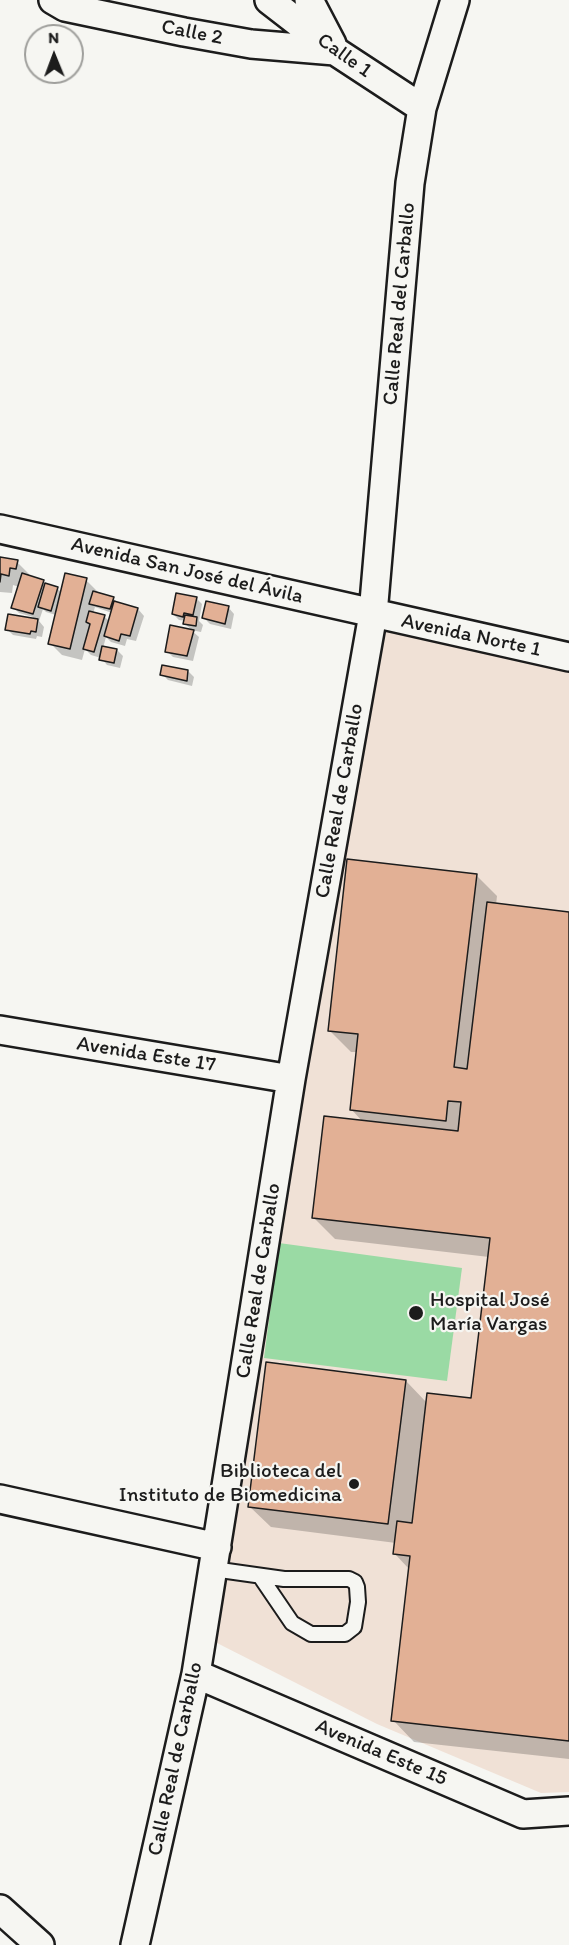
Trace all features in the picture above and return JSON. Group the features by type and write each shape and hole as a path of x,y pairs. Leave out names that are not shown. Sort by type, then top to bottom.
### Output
{"street":[{"name":"Calle 2","path":"53,0 65,7 184,32 251,44 335,51"},
{"name":"Calle 1","path":"269,0 335,51 422,108"},
{"path":"309,0 335,51"},
{"name":"Calle Real del Carballo","path":"374,614 410,183 422,108 455,0"},
{"name":"Avenida San José del Ávila","path":"0,529 374,614"},
{"name":"Avenida Norte 1","path":"374,614 569,657"},
{"name":"Calle Real de Carballo","path":"135,1945 196,1674 291,1078 374,614"},
{"name":"Avenida Este 17","path":"0,1030 291,1078"},
{"path":"0,1499 215,1558"},
{"name":"Avenida Este 15","path":"196,1674 524,1814 569,1811"},
{"path":"0,1909 40,1945"}],"lane":[{"path":"215,1558 260,1576 284,1579 349,1579 355,1582 358,1602 354,1628 345,1634 311,1634 292,1623 260,1576"}],"shaded area":[{"name":"Hospital José María Vargas","path":"381,631 569,655 569,1792 541,1793 377,1724 211,1640 306,1055"}],"green space":[{"path":"279,1243 462,1268 447,1381 264,1358"}],"building":[{"path":"0,557 18,560 16,569 10,568 9,576 1,574 0,582"},
{"path":"22,573 44,580 33,614 11,608"},
{"path":"65,573 87,578 70,649 48,644"},
{"path":"45,583 58,587 51,611 38,607"},
{"path":"93,591 114,597 110,609 89,604"},
{"path":"176,593 197,597 193,615 184,613 183,617 172,614"},
{"path":"114,601 138,608 130,636 121,634 119,641 104,636"},
{"path":"206,601 229,606 225,624 202,618"},
{"path":"89,611 105,615 94,652 83,649 90,624 86,622"},
{"path":"8,614 38,619 36,632 31,631 30,634 5,630"},
{"path":"185,615 197,617 196,626 183,624"},
{"path":"170,625 194,630 187,656 165,652"},
{"path":"102,646 117,649 114,663 99,660"},
{"path":"162,665 188,670 187,681 160,675"},
{"path":"347,859 477,874 454,1067 467,1069 487,902 569,912 569,1741 391,1721 410,1556 393,1554 397,1521 412,1523 427,1393 471,1398 490,1238 312,1218 324,1116 458,1131 461,1102 448,1101 446,1121 350,1110 358,1034 328,1031"},
{"path":"266,1362 406,1380 388,1524 248,1507"}],"place":[{"name":"Hospital José María Vargas","path":"416,1313"},
{"name":"Biblioteca del Instituto de Biomedicina","path":"354,1484"}]}
